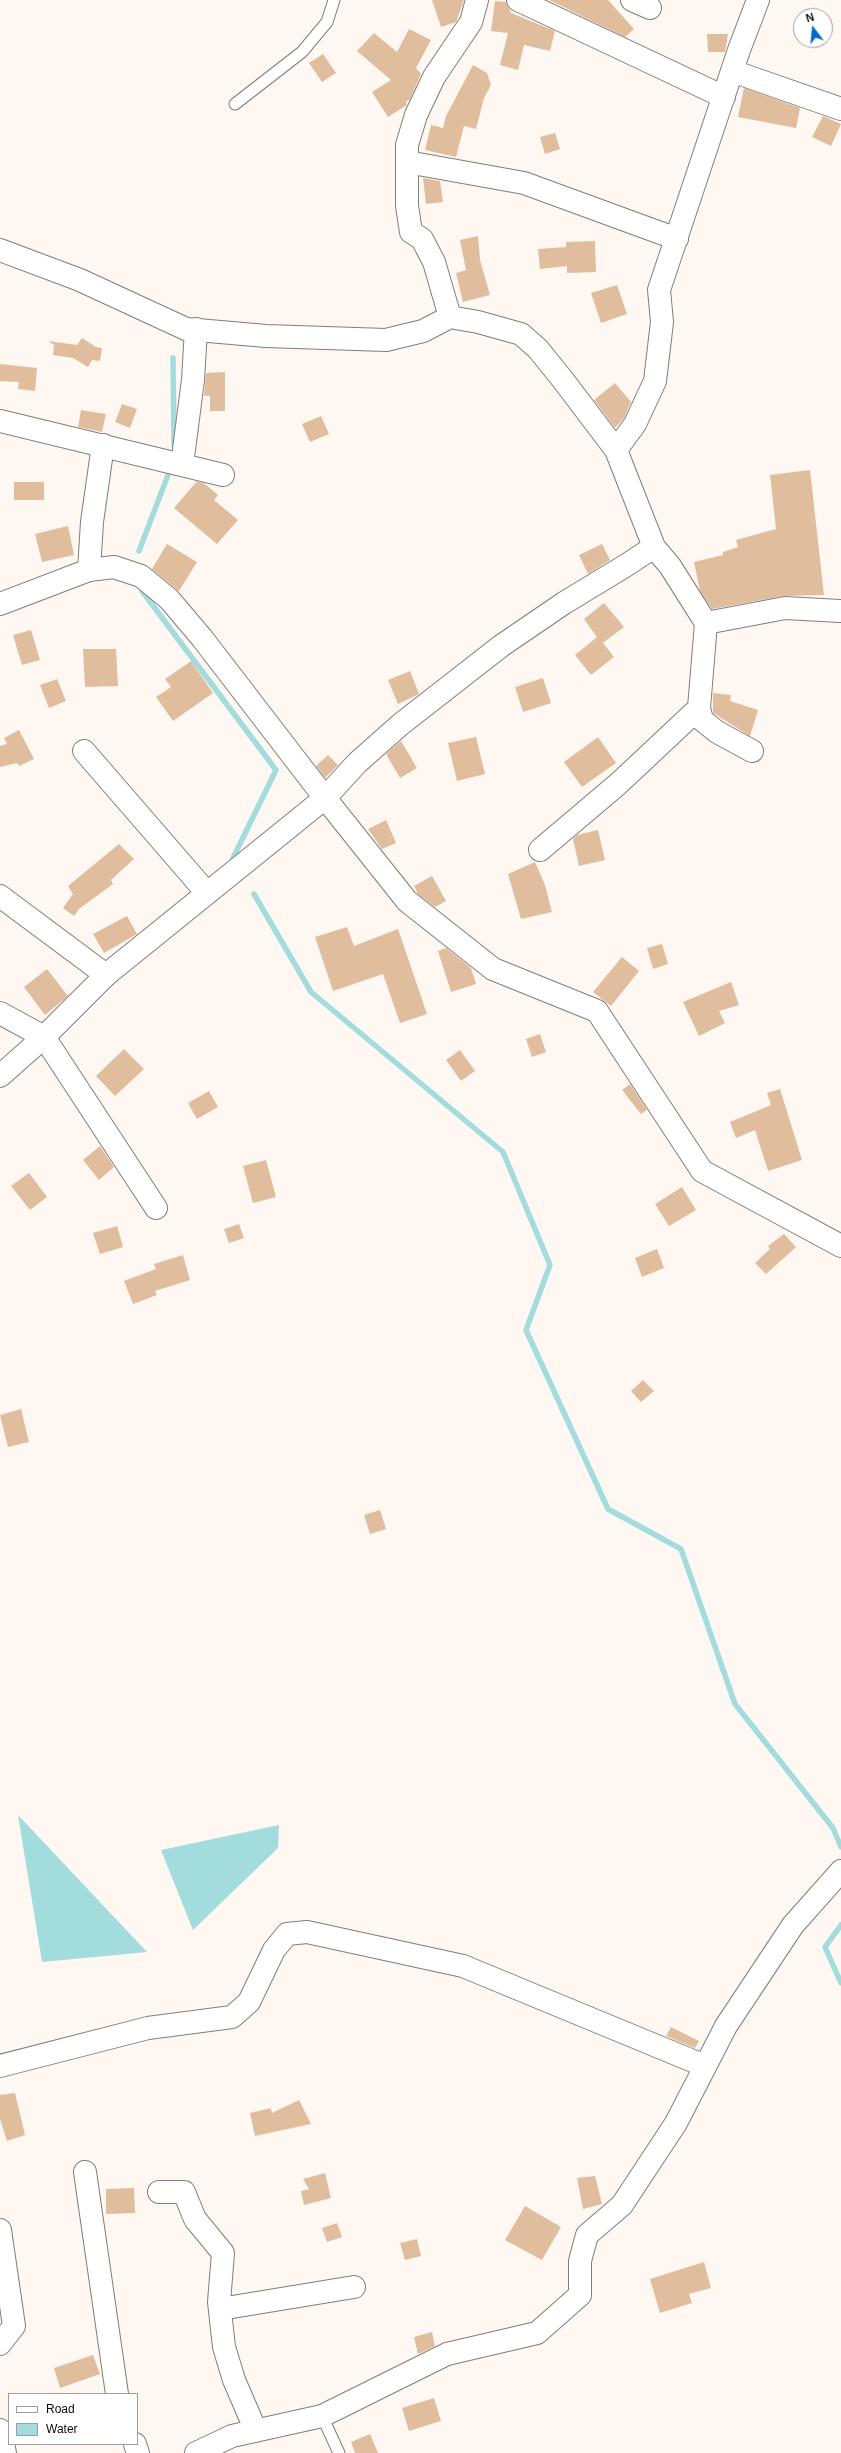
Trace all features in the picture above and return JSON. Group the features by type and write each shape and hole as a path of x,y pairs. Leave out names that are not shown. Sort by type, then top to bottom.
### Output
{"street":[{"path":"450,317 434,262 422,239 411,232 407,206 407,145 416,115 434,77 470,22 477,0"},
{"path":"518,0 724,97"},
{"path":"616,450 635,424 655,381 662,322 659,290 732,71 758,0"},
{"path":"732,71 841,109"},
{"path":"407,162 524,184 677,239"},
{"path":"0,250 80,280 186,329 266,336 386,340 423,331 450,317 478,322 522,334 538,349 616,450 654,547 670,566 706,623 699,708 702,720 717,732 752,751"},
{"path":"182,465 193,380 196,330"},
{"path":"0,422 103,445 223,475"},
{"path":"89,570 92,522 103,445"},
{"path":"0,1076 44,1037 106,975 325,798 357,763 401,724 501,646 564,603 626,566 654,547"},
{"path":"0,604 89,570 114,567 141,576 169,599 207,644 325,798 407,901 493,969 597,1011 702,1171 841,1246"},
{"path":"706,623 785,608 840,611"},
{"path":"540,850 618,784 699,708"},
{"path":"84,751 207,893"},
{"path":"0,896 106,975"},
{"path":"0,1013 44,1037 156,1208"},
{"path":"196,2453 232,2436 322,2416 447,2354 537,2333 580,2295 580,2261 587,2235 622,2205 676,2123 726,2026 793,1925 840,1872"},
{"path":"0,2066 148,2028 232,2017 249,2002 278,1944 287,1934 308,1932 463,1966 705,2066"},
{"path":"85,2172 117,2393"},
{"path":"159,2192 184,2192 195,2219 223,2253 220,2309 224,2347 234,2380 256,2430"},
{"path":"0,2230 14,2326 0,2344"},
{"path":"220,2309 354,2287"},
{"path":"0,2430 4,2453"}],"lane":[{"path":"235,104 302,52 327,22 334,0"},
{"path":"322,2416 339,2453"}],"water":[{"path":"18,1815 147,1952 42,1962"},
{"path":"279,1825 278,1848 193,1930 161,1850"}],"building":[{"path":"432,0 464,0 456,22 441,27"},
{"path":"549,0 608,0 634,29 625,37"},
{"path":"495,1 506,2 511,13 555,31 550,51 524,45 518,70 500,65 508,33 491,31"},
{"path":"409,29 431,40 416,68 421,74 410,99 406,102 407,105 388,117 372,92 391,80 357,51 374,33 397,52"},
{"path":"707,34 728,34 725,52 708,52"},
{"path":"323,54 336,73 322,82 309,63"},
{"path":"473,65 487,73 491,85 484,98 476,129 464,126 456,157 425,150 431,125 443,128 446,116"},
{"path":"744,88 800,108 796,128 738,117"},
{"path":"823,116 841,124 831,146 812,137"},
{"path":"555,133 560,149 545,154 540,137"},
{"path":"423,178 440,181 443,202 426,204"},
{"path":"478,236 480,260 490,295 463,302 456,273 466,270 460,240"},
{"path":"595,241 596,272 567,273 567,266 540,269 538,249 566,247 566,242"},
{"path":"617,285 627,314 601,323 591,293"},
{"path":"82,338 96,347 102,348 100,361 92,360 88,367 73,358 53,355 54,345 48,341 77,345"},
{"path":"0,364 37,368 35,391 18,389 19,382 0,381"},
{"path":"225,372 225,411 210,411 210,396 204,396 206,373"},
{"path":"615,383 631,402 624,418 615,428 594,400"},
{"path":"122,404 137,409 130,428 115,422"},
{"path":"81,410 106,414 102,432 78,427"},
{"path":"321,416 329,434 310,442 302,424"},
{"path":"810,470 824,595 783,596 712,609 700,591 694,562 723,555 723,552 738,547 736,540 776,529 770,475"},
{"path":"197,481 205,484 218,495 214,500 238,520 217,544 174,508"},
{"path":"14,482 44,482 44,500 14,500"},
{"path":"68,526 74,555 42,562 35,534"},
{"path":"167,544 197,562 179,591 152,569"},
{"path":"602,544 610,560 588,574 579,555"},
{"path":"604,603 624,627 603,643 614,657 591,675 575,655 597,637 584,619"},
{"path":"31,630 40,660 22,665 13,635"},
{"path":"83,649 116,649 118,686 85,687"},
{"path":"191,661 213,693 173,721 156,697 171,687 165,679"},
{"path":"410,671 419,694 398,704 388,680"},
{"path":"543,678 551,703 523,712 515,687"},
{"path":"57,679 66,701 49,708 40,685"},
{"path":"713,693 731,695 730,701 758,710 750,736 713,713"},
{"path":"19,730 34,759 19,766 17,763 0,767 0,746 7,744 4,738"},
{"path":"476,737 485,774 457,781 448,743"},
{"path":"598,737 616,763 582,787 564,762"},
{"path":"401,741 417,768 400,778 386,754"},
{"path":"328,755 338,765 325,778 316,766"},
{"path":"386,820 396,843 382,849 368,829"},
{"path":"598,830 605,860 579,866 573,839 577,835"},
{"path":"119,844 134,859 111,880 113,884 79,909 74,916 63,908 73,894 68,886"},
{"path":"535,862 545,885 552,912 521,919 508,874"},
{"path":"432,876 446,901 435,907 418,894 414,886"},
{"path":"127,916 137,934 104,953 93,934"},
{"path":"347,927 354,946 398,929 427,1014 400,1023 383,974 333,991 315,937"},
{"path":"662,944 668,964 653,969 647,948"},
{"path":"446,948 471,968 476,984 451,992 438,951"},
{"path":"622,957 639,971 611,1006 593,992"},
{"path":"47,969 68,996 45,1015 24,987"},
{"path":"731,982 739,1005 719,1011 725,1023 699,1036 683,1002"},
{"path":"540,1034 546,1052 532,1057 526,1039"},
{"path":"124,1049 144,1069 115,1096 96,1076"},
{"path":"460,1050 475,1071 461,1081 446,1060"},
{"path":"630,1084 647,1110 641,1114 622,1090"},
{"path":"780,1089 802,1160 768,1171 755,1130 736,1138 730,1122 771,1105 767,1093"},
{"path":"209,1091 218,1107 197,1119 188,1103"},
{"path":"100,1146 114,1167 99,1180 83,1160"},
{"path":"266,1160 276,1197 253,1203 243,1166"},
{"path":"29,1173 47,1197 30,1210 11,1186"},
{"path":"682,1187 696,1210 669,1226 655,1204"},
{"path":"239,1224 244,1238 229,1243 224,1229"},
{"path":"117,1226 123,1247 100,1254 93,1233"},
{"path":"784,1234 796,1247 766,1274 755,1263 770,1249 768,1246"},
{"path":"657,1249 664,1268 642,1277 635,1258"},
{"path":"183,1255 190,1280 155,1291 157,1295 133,1304 124,1281 156,1269 154,1264"},
{"path":"643,1380 654,1391 641,1402 631,1391"},
{"path":"21,1409 29,1442 8,1447 0,1415"},
{"path":"380,1510 386,1529 370,1534 364,1515"},
{"path":"671,2027 699,2041 695,2048 666,2036"},
{"path":"15,2093 25,2135 7,2141 0,2119 0,2095"},
{"path":"299,2100 311,2124 255,2136 250,2113 271,2108 272,2113"},
{"path":"325,2173 331,2198 304,2205 301,2191 309,2189 303,2179"},
{"path":"595,2176 602,2204 583,2209 577,2178"},
{"path":"134,2188 135,2213 106,2214 106,2189"},
{"path":"525,2206 561,2227 542,2260 505,2240"},
{"path":"337,2223 342,2237 327,2242 322,2228"},
{"path":"417,2239 421,2256 405,2260 400,2243"},
{"path":"704,2262 711,2288 689,2294 692,2303 660,2313 650,2279"},
{"path":"432,2332 435,2346 418,2354 414,2337"},
{"path":"93,2355 100,2374 60,2388 54,2368"},
{"path":"434,2398 441,2421 409,2431 402,2408"},
{"path":"370,2434 378,2453 355,2453 351,2442"}],"waterway":[{"path":"173,358 174,445"},
{"path":"139,551 168,475"},
{"path":"142,591 276,770 233,858"},
{"path":"254,894 311,992 503,1152 550,1265 526,1330 608,1509 681,1549 735,1704 833,1828 841,1847"},
{"path":"841,1925 825,1947 841,1983"}]}
